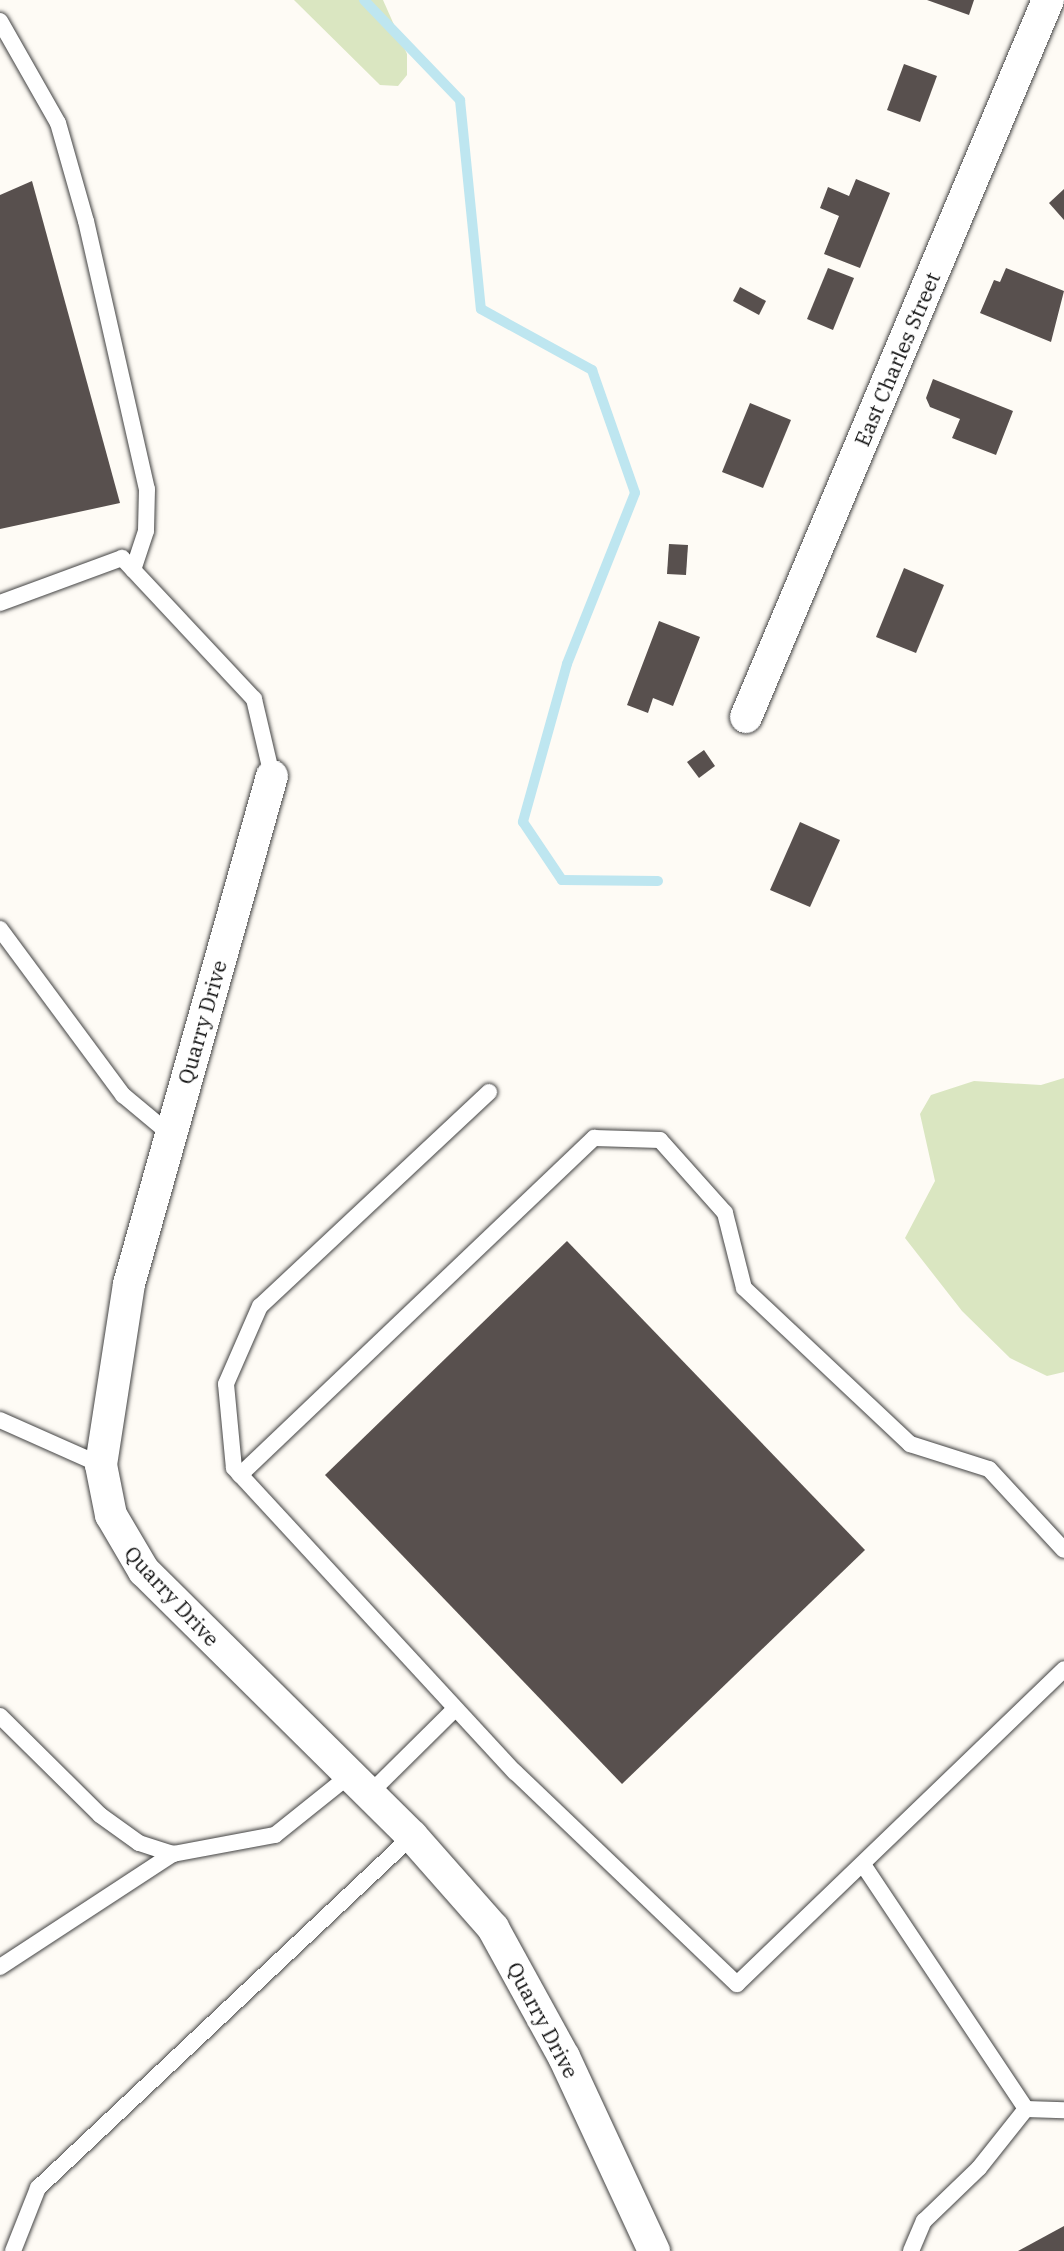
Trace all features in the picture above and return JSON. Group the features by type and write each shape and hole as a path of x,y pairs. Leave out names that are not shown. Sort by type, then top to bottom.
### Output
{"street":[{"name":"East Charles Street","path":"746,718 1048,0"},
{"name":"Quarry Drive","path":"272,776 129,1284 101,1465 122,1543 144,1572 412,1836 493,1928 564,2057 654,2251"}],"lane":[{"path":"0,21 58,123 86,221 147,489 146,531 133,570"},
{"path":"0,603 122,558 254,699 272,776"},
{"path":"0,929 123,1095 171,1135"},
{"path":"489,1092 260,1306 226,1384 234,1468 455,1709 737,1984 864,1866 1064,1669"},
{"path":"240,1475 594,1138 660,1140 725,1213 744,1288 910,1444 989,1469 1064,1550"},
{"path":"0,1420 101,1465"},
{"path":"0,1967 173,1854 275,1835 360,1785 455,1709"},
{"path":"0,1716 100,1815 139,1843 173,1854"},
{"path":"13,2251 38,2188 412,1836"},
{"path":"864,1866 1026,2109"},
{"path":"1026,2109 1064,2110"},
{"path":"911,2251 924,2221 979,2168 1026,2109"}],"green space":[{"path":"294,0 383,0 407,54 407,75 398,86 380,85"},
{"path":"1064,1078 1064,1372 1047,1376 1010,1358 962,1311 905,1238 935,1181 920,1114 931,1095 974,1081 1041,1085"}],"building":[{"path":"927,0 974,0 969,15"},
{"path":"904,64 937,76 920,122 887,110"},
{"path":"856,179 890,193 860,268 824,254 839,216 820,208 828,187 849,196"},
{"path":"32,181 120,503 0,529 0,195"},
{"path":"1064,189 1064,220 1049,203"},
{"path":"828,268 854,278 833,330 807,319"},
{"path":"1006,268 1064,291 1051,342 980,313 994,280 1000,282"},
{"path":"740,287 766,301 759,315 733,301"},
{"path":"933,379 1013,411 996,455 952,438 960,419 930,407 926,398"},
{"path":"750,403 791,420 763,488 722,472"},
{"path":"669,544 688,545 686,575 667,574"},
{"path":"904,568 944,585 916,653 876,637"},
{"path":"659,621 700,637 673,706 653,698 648,713 627,705"},
{"path":"704,750 715,766 699,778 687,762"},
{"path":"800,822 840,840 810,907 770,890"},
{"path":"567,1241 865,1550 622,1784 325,1475"},
{"path":"1064,2226 1064,2251 1018,2251"}],"waterway":[{"path":"364,0 460,100 481,309 592,370 635,493 567,664 523,822 562,880 658,881"}]}
